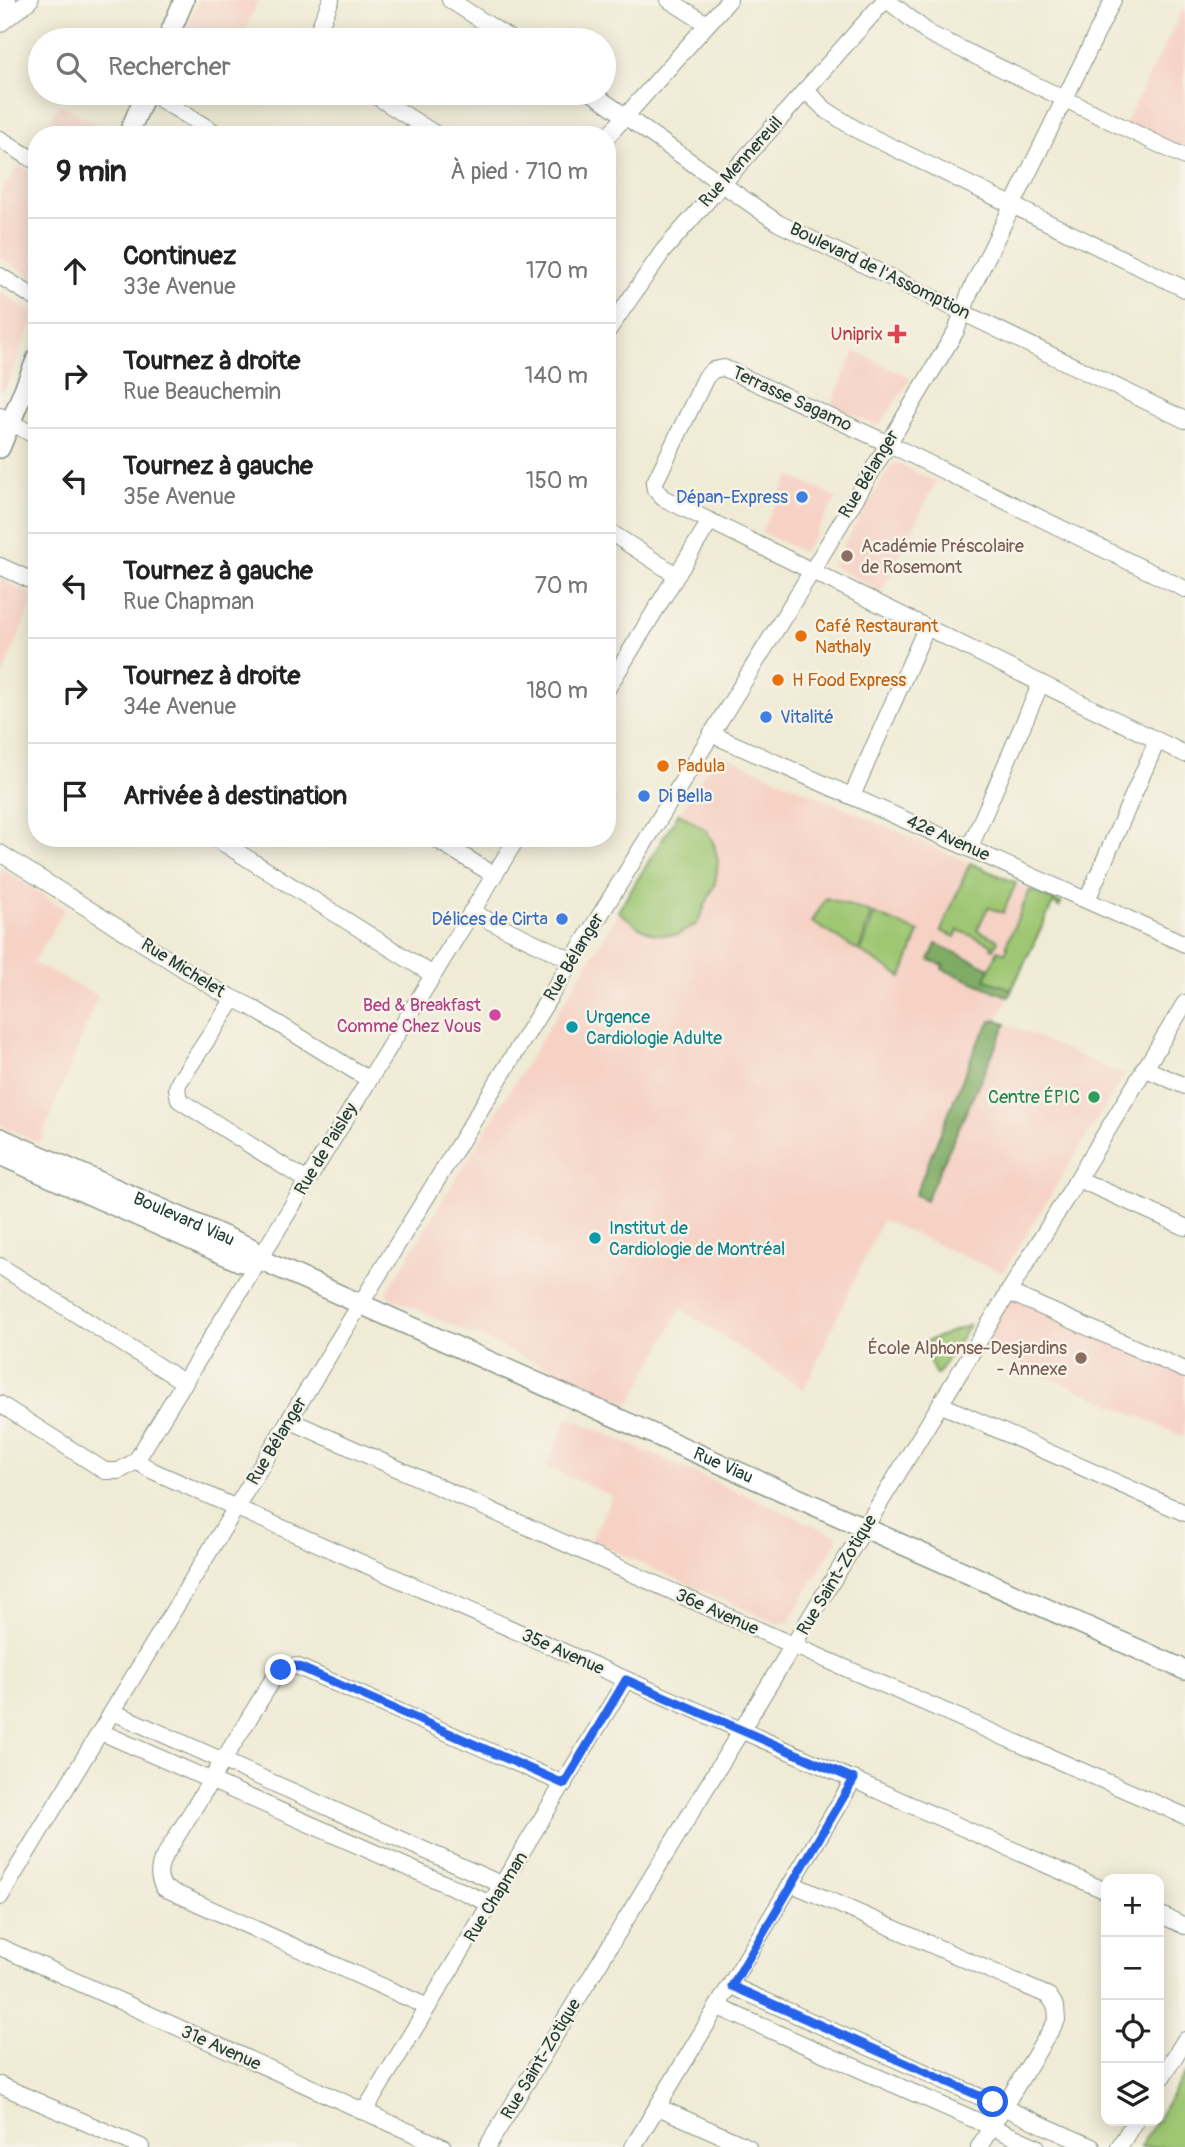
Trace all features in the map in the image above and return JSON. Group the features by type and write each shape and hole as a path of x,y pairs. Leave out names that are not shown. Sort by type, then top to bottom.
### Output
{"main road":[{"path":"172,28 184,0"},
{"path":"132,126 142,105"},
{"path":"0,448 6,419 28,376"},
{"name":"Boulevard Viau","path":"0,1138 251,1248 260,1259"},
{"name":"Boulevard Viau","path":"0,1155 241,1262 260,1259"},
{"name":"Rue Viau","path":"260,1259 1185,1670"}],"street":[{"path":"0,5 8,0"},
{"path":"0,24 30,0"},
{"path":"319,28 331,0"},
{"path":"450,0 493,28"},
{"path":"669,0 707,24"},
{"path":"616,127 729,0"},
{"path":"886,0 930,34 1185,158"},
{"name":"Rue Mennereuil","path":"616,319 663,251 886,0"},
{"name":"Rue Bélanger","path":"0,1897 956,331 962,312 1012,205 1114,0"},
{"path":"805,90 842,122 1185,289"},
{"path":"168,105 204,126"},
{"path":"390,105 423,126"},
{"name":"Boulevard de l'Assomption","path":"610,105 778,223 1185,420"},
{"path":"0,139 28,156"},
{"path":"0,276 28,293"},
{"name":"Terrasse Sagamo","path":"887,443 720,368 713,370 706,377 654,484 654,489 663,498 1185,754"},
{"path":"6,419 28,432"},
{"path":"887,443 1185,589"},
{"path":"616,666 710,521"},
{"path":"616,536 676,575"},
{"path":"0,566 28,579"},
{"path":"852,796 926,628"},
{"path":"970,847 1041,683"},
{"name":"42e Avenue","path":"711,734 1185,944"},
{"path":"1087,900 1157,741"},
{"path":"229,847 433,975"},
{"path":"449,847 494,875"},
{"name":"Rue de Paisley","path":"136,1461 511,847"},
{"name":"Rue Michelet","path":"0,853 234,999 369,1079"},
{"path":"471,912 571,960"},
{"path":"234,999 179,1082 179,1100 307,1181"},
{"name":"Rue Saint-Zotique","path":"487,2147 1185,1003"},
{"path":"1144,1068 1185,1086"},
{"path":"1078,1179 1185,1227"},
{"path":"0,1266 185,1384"},
{"path":"1008,1292 1185,1370"},
{"path":"0,1404 104,1471 119,1471 136,1461"},
{"path":"942,1405 1185,1513"},
{"name":"36e Avenue","path":"289,1420 1185,1816"},
{"name":"35e Avenue","path":"136,1461 153,1471 1101,1889"},
{"path":"428,2007 164,1888 159,1880 162,1860 275,1676 281,1670 296,1666 564,1784"},
{"name":"Rue Chapman","path":"364,2112 626,1680"},
{"path":"113,1712 503,1885"},
{"path":"101,1732 491,1905"},
{"path":"634,2147 854,1779"},
{"path":"792,1884 1049,1996 1056,2007 1057,2020 979,2147"},
{"path":"1164,1916 1185,1926"},
{"name":"31e Avenue","path":"0,1947 443,2147"},
{"path":"732,1986 1092,2147"},
{"path":"718,2007 1037,2147"},
{"path":"1164,2074 1185,2040"},
{"path":"0,2085 141,2147"},
{"path":"658,2107 748,2147"},
{"path":"1119,2147 1132,2126"}],"shaded area":[{"path":"199,0 258,0 247,28 187,28"},
{"path":"1185,5 1185,157 1123,127"},
{"path":"62,105 99,126 46,126"},
{"path":"19,166 28,172 28,274 0,257 0,194"},
{"path":"0,292 28,310 28,332 6,387 0,392"},
{"path":"855,351 911,378 880,425 831,405"},
{"path":"898,463 936,482 882,592 835,568 832,563 891,466"},
{"path":"790,475 837,498 802,552 761,532"},
{"path":"0,579 28,593 28,613 0,682"},
{"path":"717,752 1054,900 998,1020 1124,1075 1003,1273 882,1220 804,1390 681,1309 630,1404 391,1298 386,1293"},
{"path":"0,868 65,909 33,963 98,996 40,1143 0,1125"},
{"name":"École Alphonse-Desjardins - Annexe","path":"1008,1292 1185,1370 1185,1437 977,1345"},
{"path":"568,1417 836,1535 837,1541 788,1622 778,1624 591,1541 612,1496 547,1467"}],"green space":[{"path":"679,813 707,831 714,844 718,861 715,883 697,924 677,935 654,934 639,927 618,911"},
{"path":"970,863 1016,883 1003,913 988,907 977,930 998,940 994,949 991,948 992,944 958,930 955,937 941,931"},
{"path":"1030,890 1061,903 1059,907 1053,903 1012,989 985,980 998,950 1005,953"},
{"path":"826,898 871,913 859,951 812,922"},
{"path":"874,914 919,932 902,977 861,952"},
{"path":"936,944 990,968 985,980 1012,989 1009,997 942,969 944,965 929,960"},
{"path":"998,1020 1006,1024 926,1200 915,1195 976,1046 991,1021"},
{"path":"969,1325 936,1375 925,1352 927,1341"},
{"path":"1185,2073 1185,2147 1140,2147 1153,2126 1164,2126 1164,2108"}],"place":[{"name":"Uniprix","path":"897,334"},
{"name":"Dépan-Express","path":"802,497"},
{"name":"Académie Préscolaire de Rosemont","path":"847,556"},
{"name":"Café Restaurant Nathaly","path":"801,636"},
{"name":"H Food Express","path":"778,680"},
{"name":"Vitalité","path":"766,717"},
{"name":"Padula","path":"663,766"},
{"name":"Di Bella","path":"644,796"},
{"name":"Délices de Cirta","path":"562,919"},
{"name":"Bed & Breakfast Comme Chez Vous","path":"495,1015"},
{"name":"Urgence Cardiologie Adulte","path":"572,1027"},
{"name":"Centre ÉPIC","path":"1094,1097"},
{"name":"Institut de Cardiologie de Montréal","path":"595,1238"},
{"name":"École Alphonse-Desjardins - Annexe","path":"1081,1358"}],"route":[{"path":"281,1670 296,1666 304,1669 564,1784 626,1680 854,1779 732,1986 993,2102"}]}
